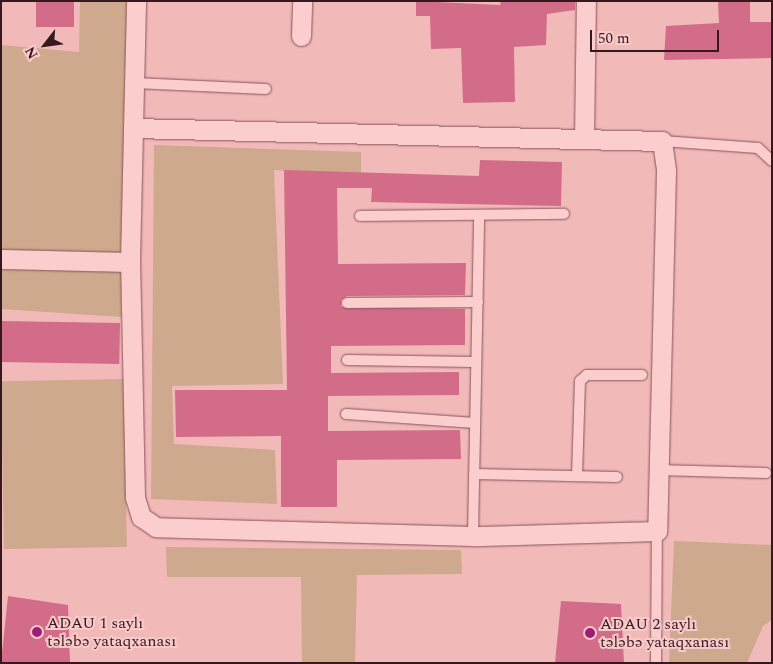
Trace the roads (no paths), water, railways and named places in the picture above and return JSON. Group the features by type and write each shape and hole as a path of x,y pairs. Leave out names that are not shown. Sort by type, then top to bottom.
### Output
{"street":[{"path":"133,128 662,141 666,171 657,531 473,536 156,527 141,517 135,497 130,262 134,83 136,1"},
{"path":"301,36 302,1"},
{"path":"584,138 586,1"},
{"path":"1,259 130,262"}],"lane":[{"path":"134,83 266,89"},
{"path":"662,141 758,148 772,161"},
{"path":"473,536 474,362 478,302 479,214"},
{"path":"360,216 564,214"},
{"path":"347,303 478,302"},
{"path":"347,360 474,362"},
{"path":"577,476 580,381 587,375 642,375"},
{"path":"346,414 475,423"},
{"path":"658,470 766,473"},
{"path":"474,474 617,477"},
{"path":"656,663 657,531"}],"place":[{"name":"ADAU 1 saylı tələbə yataqxanası","path":"37,632"},
{"name":"ADAU 2 saylı tələbə yataqxanası","path":"590,633"}]}
